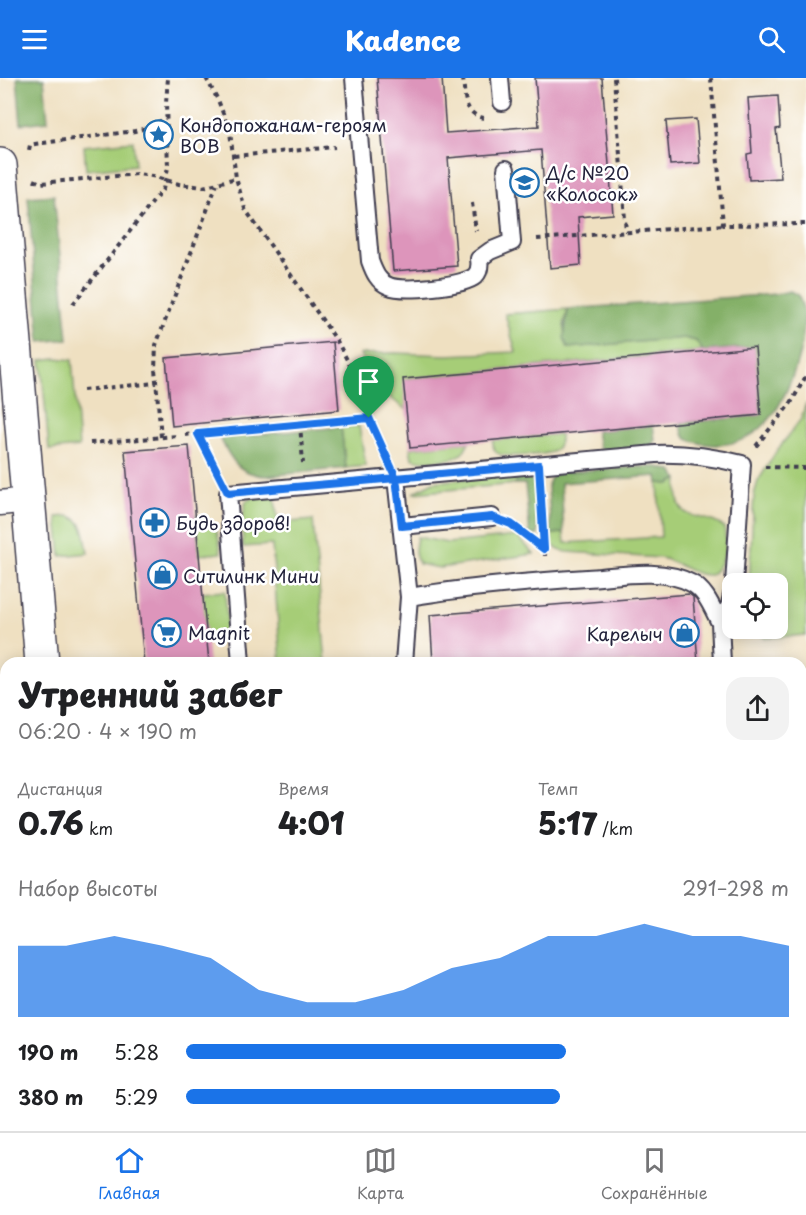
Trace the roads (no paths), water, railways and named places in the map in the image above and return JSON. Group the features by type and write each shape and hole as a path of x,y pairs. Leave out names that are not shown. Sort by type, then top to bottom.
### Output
{"street":[{"path":"20,165 2,206 14,501 41,657"}],"lane":[{"path":"354,78 370,261 374,273 388,286 408,288 452,284 473,279 478,273 479,259 490,251 512,242 506,169"},
{"path":"500,78 502,102"},
{"path":"241,657 228,493 674,453 719,459 742,464 735,573"},
{"path":"396,478 409,597 404,657"},
{"path":"402,526 492,517"},
{"path":"409,597 469,588 547,581 653,575 683,580 700,589 720,623 722,657"},
{"path":"720,623 722,619"}],"place":[{"name":"Кондопожанам-героям ВОВ","path":"159,134"},
{"name":"Д/с №20 «Колосок»","path":"525,182"},
{"name":"Будь здоров!","path":"155,522"},
{"name":"Ситилинк Мини","path":"162,575"},
{"name":"Magnit","path":"167,632"},
{"name":"Карелыч","path":"684,633"}]}
